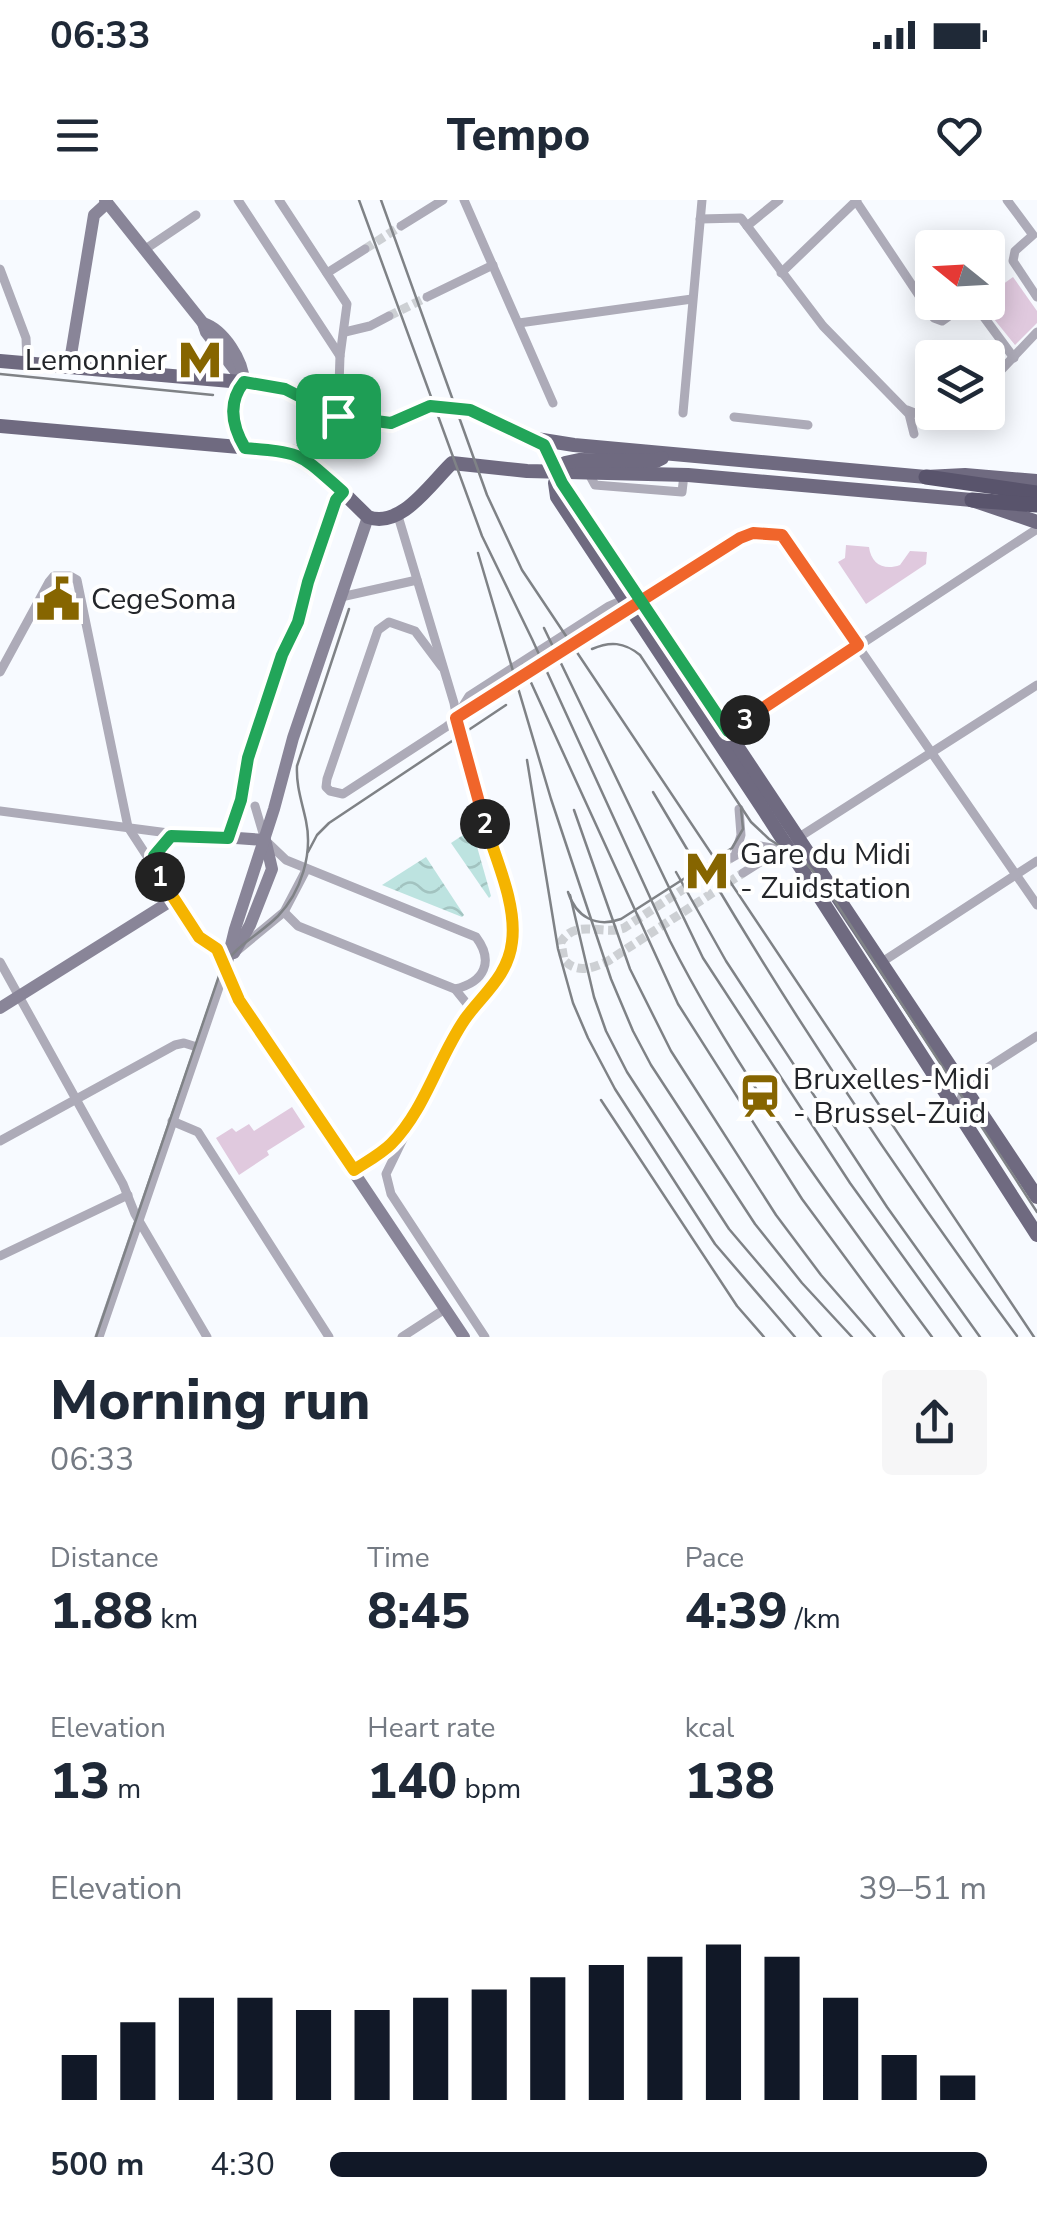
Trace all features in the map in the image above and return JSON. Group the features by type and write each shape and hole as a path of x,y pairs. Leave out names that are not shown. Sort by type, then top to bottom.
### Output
{"highway":[{"path":"926,477 1037,493"},
{"path":"972,500 1037,506"}],"main road":[{"path":"70,367 94,216 106,202 203,323 212,326 237,357 244,382"},
{"path":"0,361 244,382 285,389 338,416 391,423 430,406 470,410 544,445 632,603"},
{"path":"244,382 236,392 232,408 237,435 245,448"},
{"path":"0,426 295,452 315,465 372,518 398,516 452,464 494,470 684,475 972,500 1037,526"},
{"path":"530,438 926,477 965,475 1037,481"},
{"path":"672,453 656,460 565,462 555,483 557,497 722,735 1037,1234"},
{"path":"225,968 250,925 272,868 265,840 293,738 372,518"},
{"path":"265,840 171,836 158,848 154,866 199,937 217,949 250,1018 464,1337"},
{"path":"789,844 882,962 1037,1197"},
{"path":"0,1008 174,899"}],"street":[{"path":"238,200 340,356"},
{"path":"279,200 347,304 338,416"},
{"path":"401,226 442,200"},
{"path":"464,200 553,403"},
{"path":"683,413 702,200"},
{"path":"748,226 779,200"},
{"path":"781,273 856,200 915,289"},
{"path":"1008,200 1034,235 1013,254 1013,261 1037,297"},
{"path":"144,250 196,216"},
{"path":"700,219 740,218 823,326 906,410 915,413"},
{"path":"327,273 365,249"},
{"path":"427,297 492,265"},
{"path":"0,269 26,338 27,363"},
{"path":"519,323 692,299"},
{"path":"345,332 358,331 390,316"},
{"path":"987,320 1014,358"},
{"path":"1005,367 1037,332"},
{"path":"906,410 914,434"},
{"path":"734,418 808,424"},
{"path":"781,483 783,464"},
{"path":"228,838 241,800 248,758 282,655 298,622 336,500 343,492"},
{"path":"398,516 512,923 512,942 504,968 490,992 472,1010 448,1046 386,1174 391,1194 485,1337"},
{"path":"722,735 1037,526"},
{"path":"442,666 415,631 390,622 378,630 327,779 330,792 342,794 632,603 740,538 753,533 782,535 1037,905"},
{"path":"0,672 48,582 60,575 77,580 128,826 154,866"},
{"path":"341,597 416,580"},
{"path":"456,718 469,696 591,617 632,603"},
{"path":"591,617 598,627"},
{"path":"743,873 1037,684"},
{"path":"254,806 265,840 286,860 476,936 486,955 485,970 472,984 456,989"},
{"path":"739,809 741,844 731,858 760,836"},
{"path":"0,811 180,834"},
{"path":"746,849 789,844"},
{"path":"882,962 1037,861"},
{"path":"99,1337 225,968 237,951 284,912 306,870"},
{"path":"284,912 298,926 456,989 472,1010"},
{"path":"0,962 208,1337"},
{"path":"958,1110 962,1087 1037,1036"},
{"path":"0,1141 175,1045 197,1047"},
{"path":"172,1120 198,1132 329,1337"},
{"path":"354,1170 390,1146 409,1122"},
{"path":"0,1256 128,1195"},
{"path":"402,1337 445,1309"}],"shaded area":[{"path":"1013,277 1037,311 1037,323 1015,345 995,320 1005,320 1005,283"},
{"path":"846,545 869,547 875,562 894,567 910,551 927,552 926,564 866,604 838,562 845,558"},
{"path":"292,1107 305,1127 239,1175 216,1138 249,1124 254,1131"}],"water":[{"path":"472,829 491,896 489,898 451,843"},
{"path":"426,857 464,915 462,917 382,885"}],"tunnel":[{"path":"365,249 401,226"},
{"path":"389,316 427,297"},
{"path":"731,858 624,928 582,929 567,935 561,942 564,960 580,968 608,961 743,873"}],"tram line":[{"path":"0,374 213,395"},
{"path":"96,1337 221,970 286,906 303,872 308,834 297,766 349,609"},
{"path":"592,649 617,644 640,655 751,822 805,862 823,883 1037,1212"},
{"path":"308,852 329,823 506,705"},
{"path":"568,892 576,908 588,918 603,922 621,919 732,848 743,829 741,809"}],"railway":[{"path":"359,200 482,536 670,941 759,1094 932,1337"},
{"path":"381,200 487,495 522,570 1034,1337"},
{"path":"478,553 551,799 611,979 633,1031 755,1224 852,1337"},
{"path":"544,628 703,958 850,1183 961,1337"},
{"path":"523,665 678,1004 802,1199 904,1337"},
{"path":"527,760 558,949 573,1003 588,1038 615,1089 715,1244 795,1337"},
{"path":"653,792 709,886"},
{"path":"574,810 630,969 671,1051 776,1215 875,1337"},
{"path":"707,870 856,1107 1017,1336"},
{"path":"676,872 726,961 887,1207 980,1337"},
{"path":"570,895 594,997 627,1072 729,1229 821,1337"},
{"path":"601,1100 737,1306 764,1337"}],"place":[{"name":"Lemonnier","path":"200,360"},
{"name":"CegeSoma","path":"58,599"},
{"name":"Gare du Midi - Zuidstation","path":"707,871"},
{"name":"Bruxelles-Midi - Brussel-Zuid","path":"760,1096"}],"route":[{"path":"338,416 285,389 264,384 244,382 236,392 234,424 245,448 295,452 343,492 336,500 298,622 282,655 248,758 241,800 228,838 171,836 158,848 154,866 199,937 217,949 236,996 354,1170 390,1146 409,1122 448,1046 472,1010 490,992 508,960 512,933 508,904 456,718 626,609 643,602 753,533 785,537 858,645 728,731 643,602 562,483 544,445 470,410 430,406 391,423 338,416"}]}
